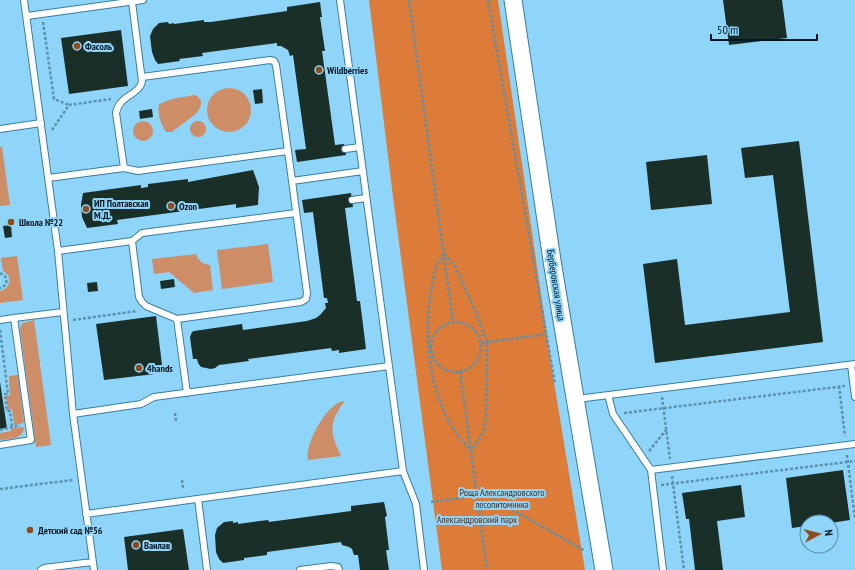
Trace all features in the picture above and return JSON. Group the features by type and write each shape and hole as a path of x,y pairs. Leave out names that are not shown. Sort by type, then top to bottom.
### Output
{"street":[{"name":"Берберовская улица","path":"513,0 553,267 604,570"}],"lane":[{"path":"24,0 58,251 73,414 94,570"},
{"path":"26,16 143,0"},
{"path":"340,0 403,471 416,504 424,570"},
{"path":"124,168 116,113 117,107 120,102 141,85 142,77 132,2"},
{"path":"132,241 139,297 142,302 154,309 177,319 301,302 306,299 307,294 288,151 276,65 274,61 270,60 142,77"},
{"path":"0,129 41,124"},
{"path":"345,149 360,147"},
{"path":"48,178 124,168 138,172 288,151"},
{"path":"292,181 363,171"},
{"path":"352,200 366,198"},
{"path":"58,251 132,241 142,233 296,213"},
{"path":"0,320 63,312"},
{"path":"0,445 31,440 14,318"},
{"path":"177,319 187,393"},
{"path":"575,399 853,364 855,397"},
{"path":"73,414 141,404 154,398 389,366"},
{"path":"608,395 613,414 651,470 663,570"},
{"path":"651,470 855,444"},
{"path":"86,514 403,471"},
{"path":"198,499 208,570"},
{"path":"41,570 44,568 92,562"},
{"path":"300,570 331,566 338,567 339,570"}],"path":[{"path":"409,0 453,322"},
{"path":"488,0 556,388"},
{"path":"42,14 54,100 70,105 127,97"},
{"path":"44,142 70,105"},
{"path":"444,254 455,266 477,315 487,342 486,421 483,432 471,451"},
{"path":"444,254 437,265 432,283 428,321 433,378 444,412 460,439 471,451"},
{"path":"0,269 0,273 6,276 7,280 4,287 0,288"},
{"path":"64,321 154,309"},
{"path":"453,322 466,324 472,328 476,332 481,343 478,359 467,369 460,371 447,370 441,366 430,350 435,335 446,324 453,322"},
{"path":"0,330 8,394 5,394 7,411 10,411 12,427"},
{"path":"481,343 546,334"},
{"path":"460,371 487,570"},
{"path":"613,414 854,385"},
{"path":"661,388 684,570"},
{"path":"175,413 176,422"},
{"path":"0,430 29,424"},
{"path":"643,459 666,430"},
{"path":"652,486 855,461"},
{"path":"0,489 81,479"},
{"path":"182,480 183,489"},
{"path":"431,502 485,494 586,551"},
{"path":"585,543 587,557"}],"shaded area":[{"path":"229,88 241,92 247,98 251,110 247,122 241,128 229,132 217,128 211,122 207,110 211,98 217,92"},
{"path":"194,95 200,99 201,102 201,106 198,111 172,132 166,132 160,119 159,104 172,99"},
{"path":"143,121 150,124 153,131 150,138 143,141 136,138 133,131 136,124"},
{"path":"195,121 201,121 206,126 204,135 201,137 195,137 190,132 190,126"},
{"path":"0,147 2,147 10,205 0,206"},
{"path":"268,244 273,282 222,289 217,250"},
{"path":"196,254 201,262 210,265 213,290 194,293 169,272 154,274 152,259"},
{"path":"17,256 23,300 0,303 0,291 7,287 9,282 8,276 3,271 1,258"},
{"path":"34,320 51,445 36,447 20,329 22,323"},
{"path":"18,375 24,423 14,425 12,409 8,410 6,396 10,395 9,376"},
{"path":"343,401 344,402 335,416 332,428 341,456 308,460 310,444 318,426 330,409"},
{"path":"24,427 22,434 16,438 0,440 0,433 11,431 11,428"}],"green space":[{"name":"Роща Александровского лесопитомника","path":"369,0 498,0 553,376 585,570 442,570 393,197"}],"building":[{"path":"723,0 782,0 787,38 729,45"},
{"path":"320,2 322,17 320,17 325,51 322,51 335,145 344,144 346,155 297,162 295,150 306,149 293,55 290,56 288,50 281,46 277,46 277,43 202,53 203,56 179,59 180,61 158,64 152,52 150,36 153,29 159,23 168,22 169,24 174,24 204,20 204,22 211,22 287,11 287,7"},
{"path":"121,30 128,86 69,94 61,38"},
{"path":"262,89 263,103 255,104 253,90"},
{"path":"152,109 153,117 140,119 139,111"},
{"path":"799,141 823,342 655,363 643,264 677,259 685,325 790,312 773,175 745,178 741,148"},
{"path":"707,155 712,204 651,210 646,162"},
{"path":"253,170 259,187 258,205 236,208 236,204 117,220 118,224 87,228 82,217 81,205 83,193 141,185 141,188 148,187 148,184 188,179 188,182"},
{"path":"351,193 353,207 345,208 357,301 360,301 366,349 339,353 339,350 332,351 331,348 248,359 249,361 219,365 211,369 201,367 197,359 193,359 190,337 194,331 242,324 243,330 307,321 320,315 326,308 325,303 328,303 327,298 324,298 313,212 304,213 302,200"},
{"path":"11,225 12,237 5,238 3,226"},
{"path":"174,279 175,287 161,289 160,281"},
{"path":"97,282 98,291 88,292 87,283"},
{"path":"156,316 163,373 104,380 96,324"},
{"path":"0,382 7,428 0,429"},
{"path":"843,470 850,520 839,522 839,514 799,514 799,527 792,528 786,478"},
{"path":"741,485 745,517 717,521 723,570 695,570 689,519 686,519 682,493"},
{"path":"384,502 387,516 385,517 389,550 386,550 389,570 360,570 358,555 354,555 352,549 342,545 341,542 267,552 267,555 223,563 219,559 216,552 215,535 217,528 224,522 233,521 233,523 238,522 238,524 268,520 269,522 351,511 351,506"},
{"path":"183,529 189,570 128,570 124,537"}],"place":[{"name":"Фасоль","path":"77,46"},
{"name":"Wildberries","path":"319,70"},
{"name":"Ozon","path":"171,206"},
{"name":"ИП Полтавская М.Д.","path":"86,209"},
{"name":"Школа №22","path":"11,222"},
{"name":"4hands","path":"139,368"},
{"name":"Детский сад №56","path":"30,530"},
{"name":"Ванлав","path":"136,545"}],"park label":[{"name":"Александровский парк","path":"477,519"}]}
